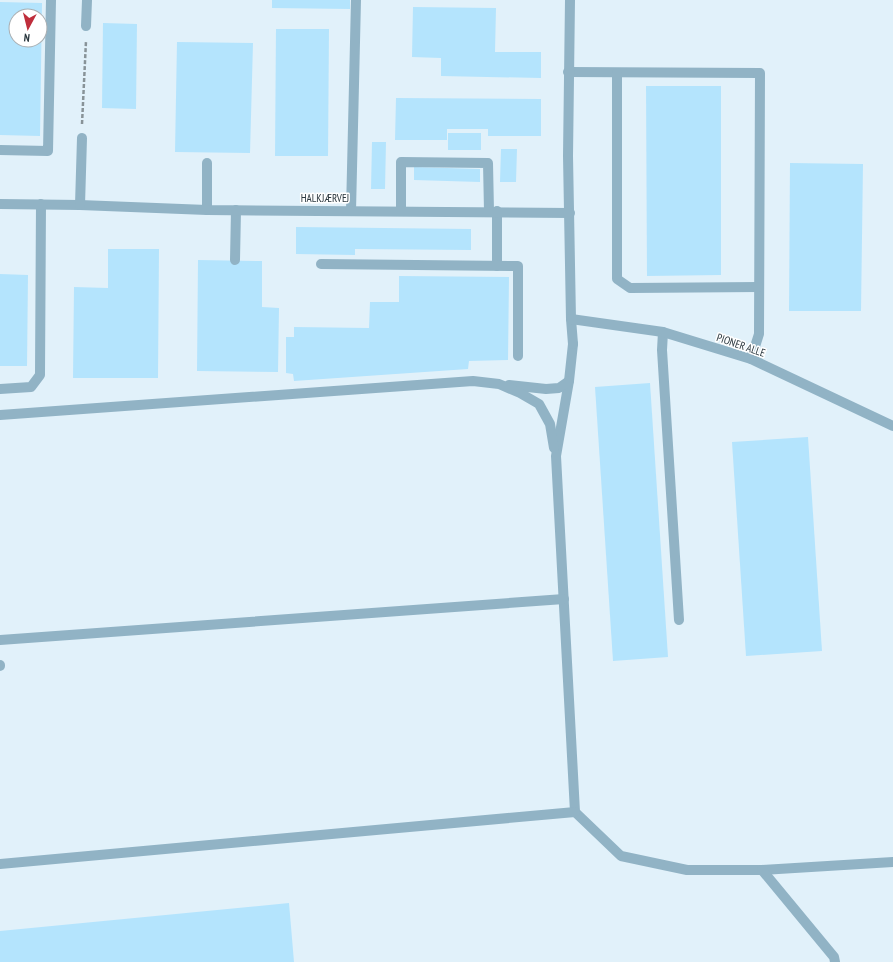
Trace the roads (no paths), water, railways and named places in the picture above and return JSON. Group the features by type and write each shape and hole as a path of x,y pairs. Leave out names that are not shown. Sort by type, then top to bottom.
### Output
{"street":[{"path":"0,150 48,151 51,0"},
{"path":"86,26 87,0"},
{"path":"351,210 356,0"},
{"path":"556,456 569,381 573,344 571,319 568,156 570,0"},
{"path":"568,72 760,73 759,334 751,359"},
{"path":"617,73 617,279 630,288 759,287"},
{"path":"80,204 82,138"},
{"path":"401,211 401,162 488,163 497,266"},
{"path":"207,163 207,210"},
{"name":"HALKJÆRVEJ","path":"0,204 80,204 207,210 570,213"},
{"path":"0,389 31,387 40,375 41,204"},
{"path":"235,260 236,210"},
{"path":"321,264 518,266 518,356"},
{"name":"PIONER ALLE","path":"571,319 663,332 751,359 893,426"},
{"path":"663,332 662,350 679,620"},
{"path":"0,415 473,381 546,389 559,388 569,381"},
{"path":"499,384 520,393 539,404 550,424 556,456 575,812 621,856 687,870 762,870 893,862"},
{"path":"0,640 564,599"},
{"path":"0,864 575,812"},
{"path":"762,870 834,957 835,962"}]}
